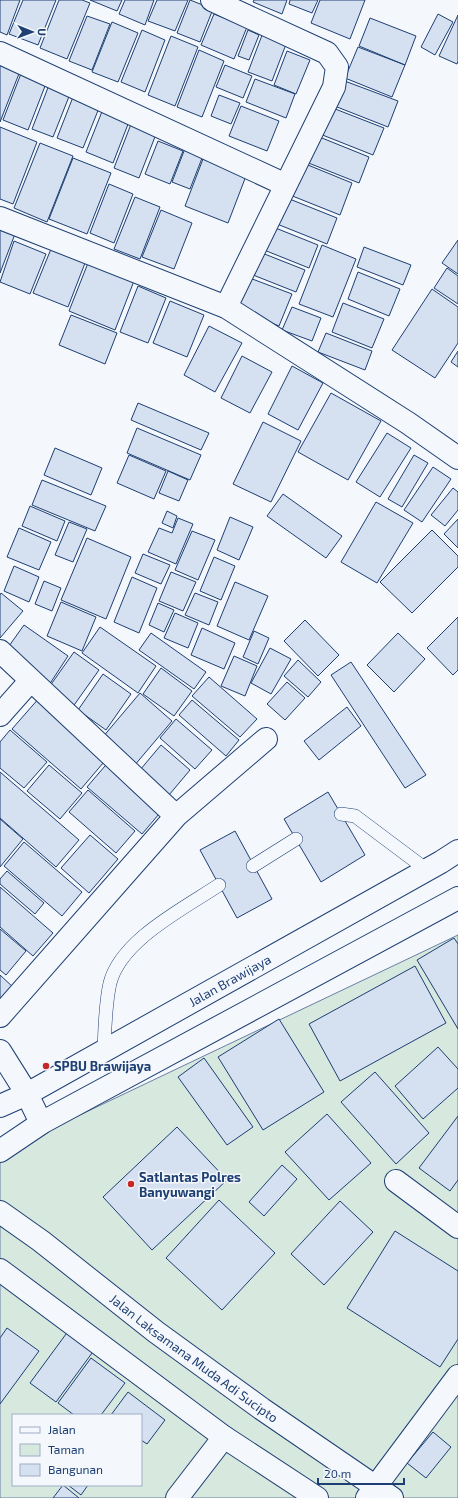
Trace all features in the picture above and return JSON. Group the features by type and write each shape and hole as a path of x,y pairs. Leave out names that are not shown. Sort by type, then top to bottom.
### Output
{"main road":[{"path":"212,0 327,53 337,67 334,87 226,307"},
{"path":"0,53 286,185"},
{"path":"0,218 226,307 408,423 458,458"},
{"path":"0,651 176,816"},
{"path":"0,715 31,680"},
{"path":"0,1016 176,816 266,739"},
{"name":"Jalan Brawijaya","path":"0,1106 27,1094 427,870 458,851"},
{"path":"0,1151 41,1123 458,898"},
{"path":"0,1051 27,1094 41,1123"},
{"path":"396,1181 458,1227"},
{"name":"Jalan Laksamana Muda Adi Sucipto","path":"0,1212 41,1241 156,1332 379,1494"},
{"path":"0,1270 224,1437 317,1498"},
{"path":"379,1494 458,1376"},
{"path":"177,1498 224,1437"}],"lane":[{"path":"341,814 355,816 427,870"},
{"path":"254,866 296,839"},
{"path":"104,1050 110,983 119,961 142,937 219,885"}],"green space":[{"path":"458,935 458,1498 0,1498 0,1153"}],"building":[{"path":"0,0 20,0 7,35 0,32"},
{"path":"23,0 56,0 38,45 9,34"},
{"path":"59,0 82,0 90,3 67,59 40,48"},
{"path":"90,0 122,0 117,11"},
{"path":"125,0 154,0 145,25 119,14"},
{"path":"157,0 188,0 175,31 148,21"},
{"path":"190,0 213,9 200,42 177,33"},
{"path":"254,0 287,0 282,14 253,2"},
{"path":"290,0 318,0 312,13 289,4"},
{"path":"320,0 365,0 350,39 311,23"},
{"path":"214,14 247,27 234,59 201,45"},
{"path":"438,14 453,22 435,55 421,47"},
{"path":"458,15 458,61 457,64 439,56"},
{"path":"87,16 110,24 92,70 69,61"},
{"path":"370,18 416,36 405,65 359,46"},
{"path":"112,22 138,33 118,82 92,72"},
{"path":"142,30 165,40 145,92 121,82"},
{"path":"248,30 259,35 249,60 238,56"},
{"path":"264,30 288,39 272,81 248,72"},
{"path":"171,36 198,47 175,106 148,95"},
{"path":"358,47 405,65 392,97 345,78"},
{"path":"199,50 224,61 202,117 177,107"},
{"path":"287,51 310,60 296,94 274,85"},
{"path":"0,58 22,66 0,122"},
{"path":"225,65 252,76 243,98 216,87"},
{"path":"22,71 47,81 28,130 3,120"},
{"path":"255,79 295,94 286,118 246,102"},
{"path":"342,80 398,101 388,127 332,105"},
{"path":"49,85 70,94 53,137 32,129"},
{"path":"219,95 240,103 231,124 211,116"},
{"path":"73,97 99,108 83,148 57,138"},
{"path":"241,106 279,121 267,151 229,136"},
{"path":"330,107 384,128 373,155 320,134"},
{"path":"103,109 130,119 113,163 86,152"},
{"path":"133,119 158,129 139,178 114,168"},
{"path":"0,127 37,142 13,204 0,199"},
{"path":"317,136 369,157 359,183 306,162"},
{"path":"158,141 183,151 170,184 145,174"},
{"path":"40,143 73,156 47,222 14,208"},
{"path":"186,146 204,153 190,189 172,182"},
{"path":"73,158 111,173 87,234 49,219"},
{"path":"203,159 246,176 228,223 185,206"},
{"path":"303,163 352,183 340,215 290,195"},
{"path":"109,184 133,194 114,243 90,233"},
{"path":"135,197 160,207 140,259 114,249"},
{"path":"287,198 337,218 327,244 277,224"},
{"path":"161,210 192,223 174,269 142,257"},
{"path":"273,227 318,245 309,268 264,250"},
{"path":"0,228 15,234 0,273"},
{"path":"458,240 458,274 442,263"},
{"path":"14,241 46,254 30,294 0,282"},
{"path":"322,245 356,259 333,317 299,304"},
{"path":"364,247 411,265 403,285 357,267"},
{"path":"51,249 85,263 68,307 33,293"},
{"path":"257,251 305,270 296,292 248,273"},
{"path":"88,263 134,281 115,330 69,311"},
{"path":"447,268 458,276 458,304 434,288"},
{"path":"358,272 400,289 389,316 348,299"},
{"path":"247,277 292,294 279,326 235,308"},
{"path":"138,286 166,298 148,343 120,332"},
{"path":"432,289 458,307 458,343 435,378 392,350"},
{"path":"170,301 204,315 187,357 153,343"},
{"path":"343,303 384,319 372,348 332,332"},
{"path":"292,307 321,318 312,341 282,330"},
{"path":"71,315 117,333 105,364 59,345"},
{"path":"209,326 242,343 215,392 184,375"},
{"path":"326,333 372,351 365,370 318,352"},
{"path":"458,351 458,367 451,362"},
{"path":"242,356 272,372 250,413 221,398"},
{"path":"292,366 323,383 298,430 268,414"},
{"path":"331,393 381,421 348,480 298,452"},
{"path":"138,403 209,433 201,450 131,420"},
{"path":"263,422 301,441 271,502 233,484"},
{"path":"137,428 201,455 190,480 127,453"},
{"path":"387,433 411,448 380,497 356,482"},
{"path":"55,448 102,468 91,495 44,475"},
{"path":"129,455 166,471 154,499 117,483"},
{"path":"414,455 428,463 402,507 388,499"},
{"path":"433,467 451,479 422,522 404,510"},
{"path":"168,471 188,480 179,501 159,493"},
{"path":"42,480 106,506 95,531 32,505"},
{"path":"453,488 458,492 458,510 445,526 431,515"},
{"path":"283,494 342,536 326,558 267,516"},
{"path":"376,502 413,523 377,583 341,562"},
{"path":"30,506 65,521 57,541 22,526"},
{"path":"167,511 177,516 173,528 162,523"},
{"path":"230,517 253,527 239,560 217,550"},
{"path":"178,518 193,524 176,564 148,552 159,528 172,533"},
{"path":"458,519 458,548 444,534"},
{"path":"69,522 87,529 73,562 55,555"},
{"path":"19,528 51,542 39,570 7,557"},
{"path":"432,530 458,556 458,567 412,613 380,582"},
{"path":"192,531 215,540 198,580 175,570"},
{"path":"87,538 131,557 106,619 61,600"},
{"path":"143,554 170,565 161,584 135,573"},
{"path":"214,557 235,566 221,600 200,591"},
{"path":"14,566 39,577 29,602 4,591"},
{"path":"171,572 196,582 183,611 159,601"},
{"path":"132,577 157,588 139,633 114,622"},
{"path":"44,581 61,588 52,611 35,604"},
{"path":"235,582 268,596 249,640 217,626"},
{"path":"1,593 23,611 0,638 0,595"},
{"path":"195,593 218,602 209,625 185,615"},
{"path":"61,602 96,617 82,651 47,636"},
{"path":"158,603 174,610 164,632 149,625"},
{"path":"175,613 198,623 188,648 164,638"},
{"path":"458,617 458,670 453,675 427,648"},
{"path":"305,620 339,655 318,676 284,641"},
{"path":"24,625 68,656 49,685 4,653"},
{"path":"100,627 156,666 138,693 82,653"},
{"path":"202,628 235,643 224,669 191,655"},
{"path":"254,631 269,638 258,664 243,657"},
{"path":"151,633 206,672 194,689 139,650"},
{"path":"398,633 425,659 394,692 367,665"},
{"path":"270,648 291,659 271,694 251,683"},
{"path":"74,652 99,670 72,708 47,690"},
{"path":"234,656 257,666 245,696 221,686"},
{"path":"298,660 321,682 308,697 284,676"},
{"path":"351,662 426,775 405,788 331,675"},
{"path":"161,668 192,691 174,716 143,694"},
{"path":"103,674 131,694 106,730 78,710"},
{"path":"209,677 257,719 240,737 192,696"},
{"path":"287,682 305,698 285,720 267,704"},
{"path":"140,693 172,721 134,766 102,738"},
{"path":"40,697 109,756 81,789 12,729"},
{"path":"192,700 239,740 226,756 179,715"},
{"path":"347,707 361,726 319,760 304,741"},
{"path":"176,719 212,750 195,769 160,738"},
{"path":"10,730 47,762 24,788 0,768 0,742"},
{"path":"161,745 190,770 169,795 140,770"},
{"path":"111,759 165,807 142,834 87,787"},
{"path":"49,765 82,793 60,819 27,791"},
{"path":"0,772 79,840 56,867 0,818"},
{"path":"88,790 135,831 116,853 69,812"},
{"path":"328,792 365,855 321,882 284,819"},
{"path":"0,819 23,839 0,867"},
{"path":"235,831 272,899 237,918 200,850"},
{"path":"90,835 118,859 89,893 61,868"},
{"path":"24,842 82,892 62,916 4,866"},
{"path":"7,871 44,903 35,914 0,884 0,879"},
{"path":"0,887 53,933 33,956 0,927"},
{"path":"0,929 26,951 6,975 0,970"},
{"path":"454,938 458,944 458,1029 417,960"},
{"path":"415,966 446,1023 340,1081 309,1024"},
{"path":"0,975 14,988 0,1004"},
{"path":"279,1019 324,1092 263,1130 218,1057"},
{"path":"438,1047 458,1069 458,1088 423,1119 395,1086"},
{"path":"204,1058 253,1127 227,1145 178,1077"},
{"path":"375,1072 429,1133 396,1164 341,1102"},
{"path":"327,1114 371,1163 329,1200 285,1152"},
{"path":"458,1116 458,1180 450,1191 419,1168"},
{"path":"177,1127 227,1180 152,1250 103,1197"},
{"path":"282,1165 297,1179 264,1216 249,1202"},
{"path":"219,1200 275,1253 222,1310 166,1258"},
{"path":"340,1201 373,1232 324,1285 291,1254"},
{"path":"395,1231 458,1271 458,1339 440,1367 347,1308"},
{"path":"7,1328 39,1351 0,1404 0,1338"},
{"path":"69,1330 95,1349 56,1402 30,1383"},
{"path":"91,1358 125,1383 102,1414 73,1414 58,1403"},
{"path":"128,1392 165,1420 147,1444 142,1441 142,1414 112,1414"},
{"path":"433,1432 451,1447 426,1478 407,1463"},
{"path":"62,1486 64,1486 79,1498 53,1498"},
{"path":"69,1486 87,1486 81,1495"}],"place":[{"name":"SPBU Brawijaya","path":"46,1066"},
{"name":"Satlantas Polres Banyuwangi","path":"131,1184"}]}
